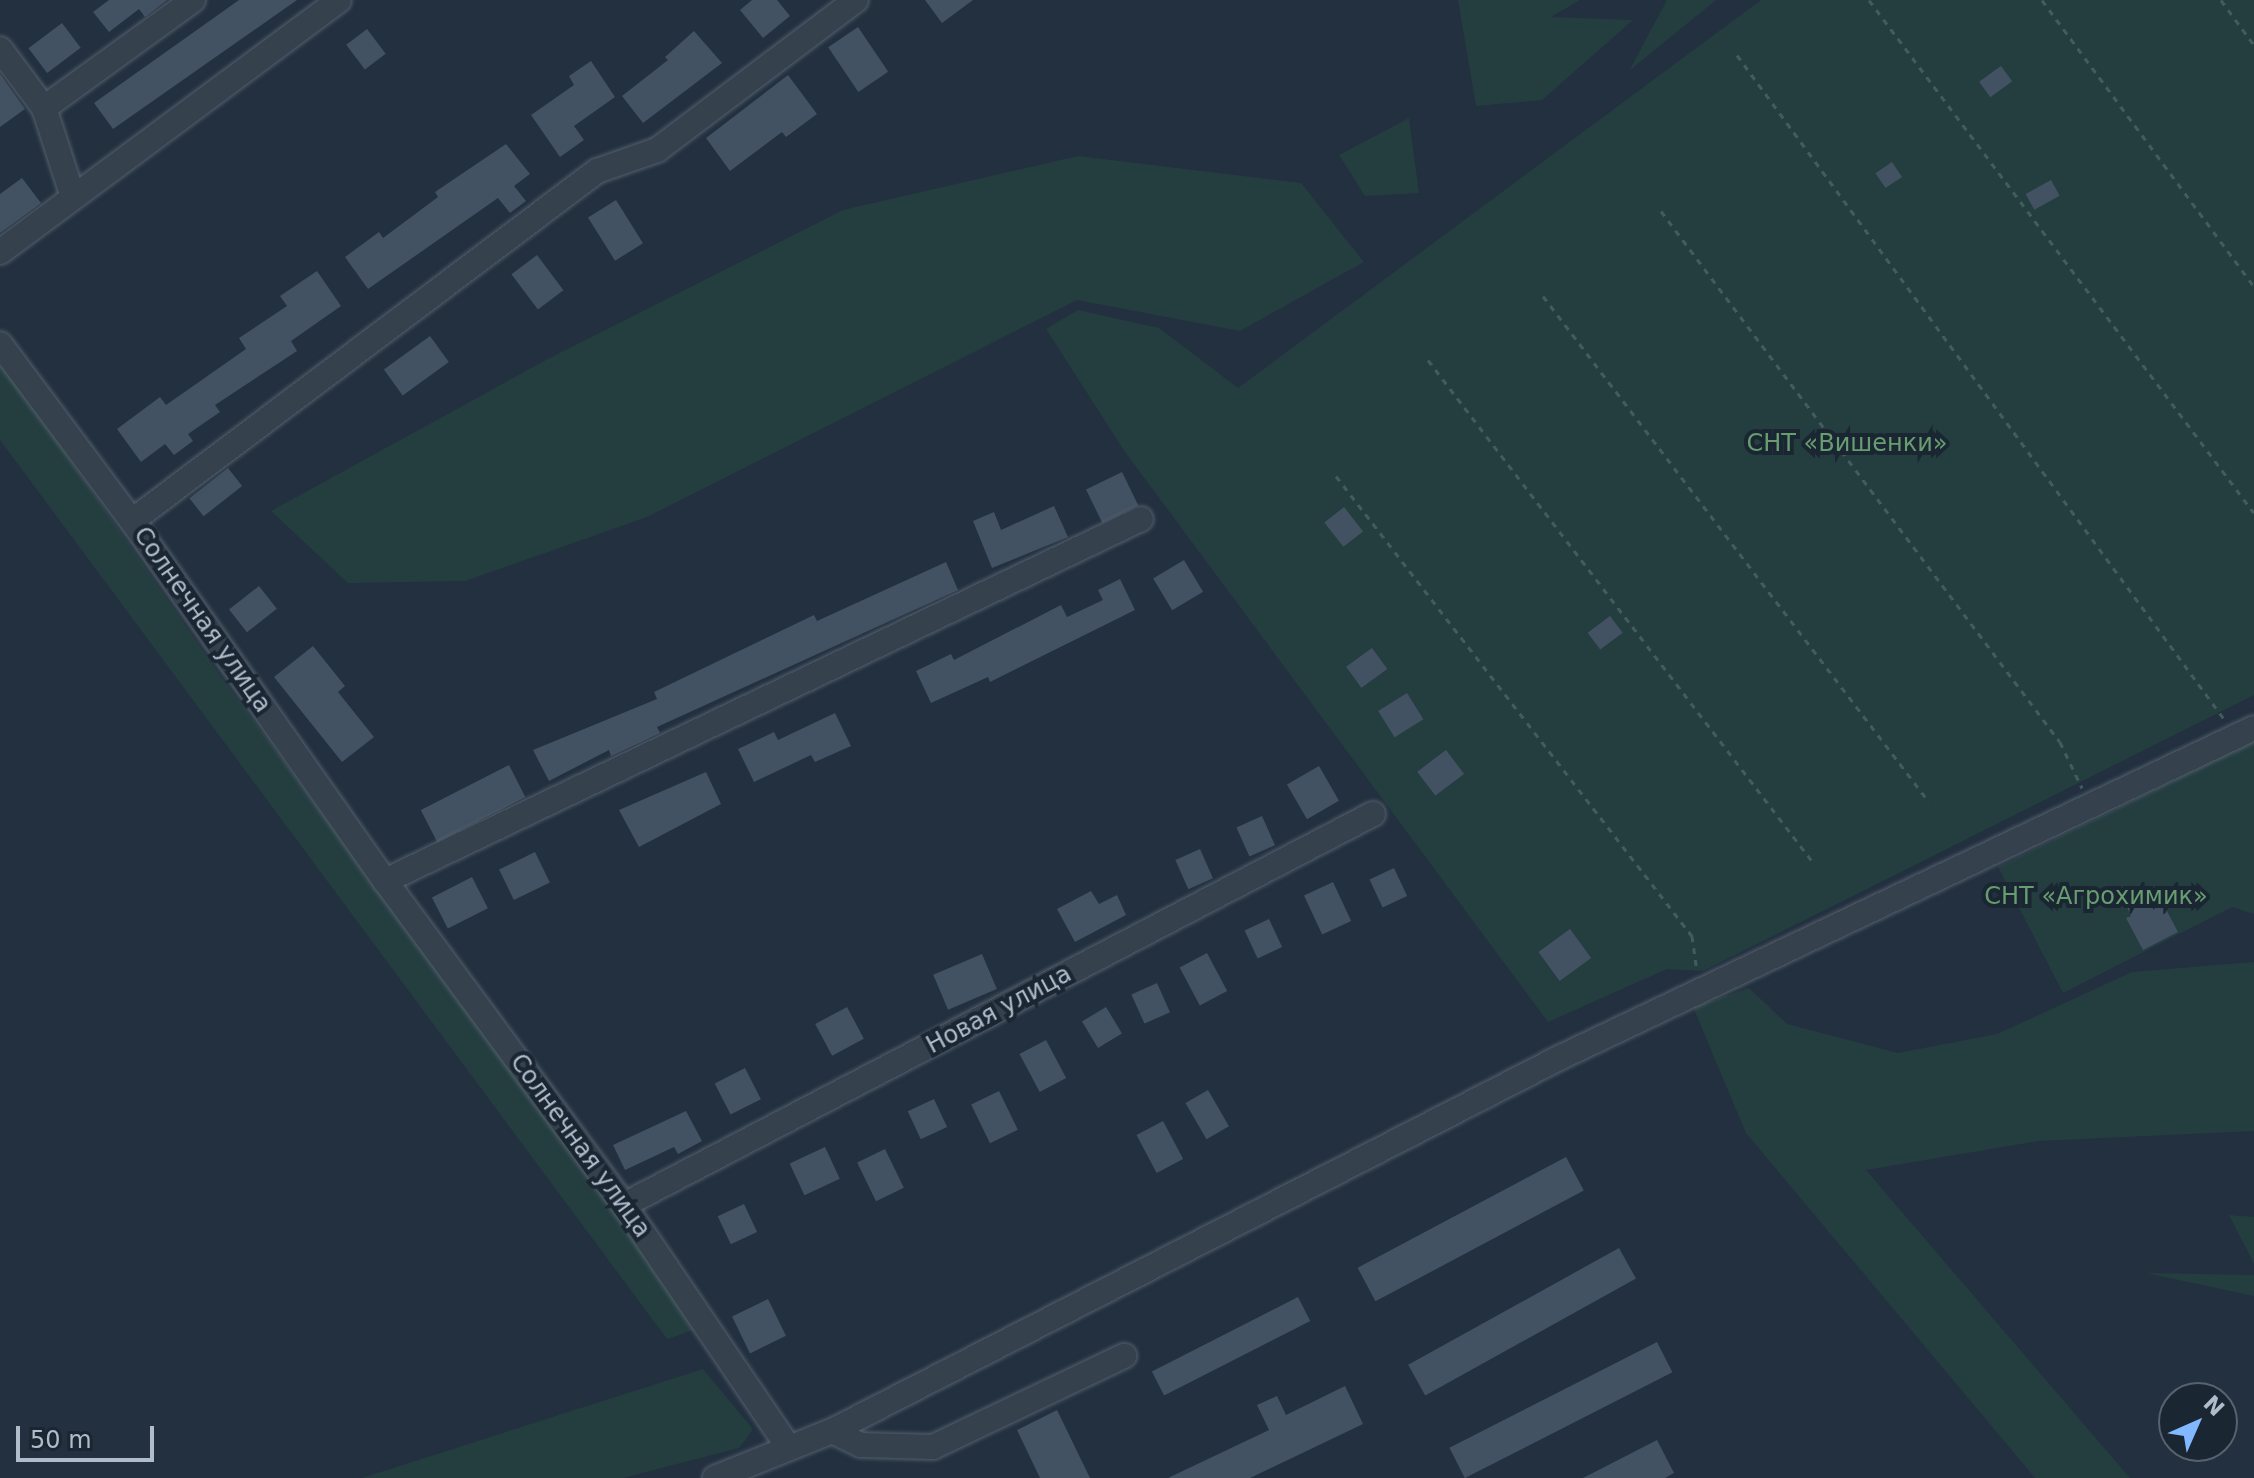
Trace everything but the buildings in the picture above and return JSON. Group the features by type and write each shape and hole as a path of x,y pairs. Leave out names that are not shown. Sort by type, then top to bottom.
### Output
{"street":[{"path":"44,108 193,0"},
{"path":"0,252 339,0"},
{"name":"Солнечная улица","path":"789,1448 624,1205 385,881 132,521 597,171 657,150 856,0"},
{"path":"0,49 44,108 73,197"},
{"path":"0,344 132,521"},
{"path":"385,881 1141,519"},
{"path":"715,1478 832,1431 1700,990 2245,732"},
{"name":"Новая улица","path":"624,1205 1373,814"},
{"path":"832,1431 861,1445 933,1447 1124,1356"}],"path":[{"path":"1869,0 2254,513"},
{"path":"2042,0 2254,287"},
{"path":"2221,0 2254,45"},
{"path":"1737,55 2245,732"},
{"path":"1661,211 2060,742 2090,804"},
{"path":"1543,296 1929,802"},
{"path":"1428,360 1812,861"},
{"path":"1336,476 1692,936 1700,990"}],"green space":[{"path":"1458,0 1580,0 1551,17 1633,20 1542,100 1476,106"},
{"path":"1667,0 1716,0 1629,71"},
{"name":"СНТ «Вишенки»","path":"1761,0 2254,0 2254,695 1703,971 1667,969 1548,1022 1125,452 1046,329 1078,310 1159,328 1238,388"},
{"path":"1409,118 1419,193 1365,196 1339,155"},
{"path":"1078,156 1301,183 1364,262 1240,331 1077,300 647,517 465,581 348,583 271,511 546,360 843,210"},
{"path":"4,364 219,674 702,1327 667,1339 0,440 0,367"},
{"name":"СНТ «Агрохимик»","path":"2254,741 2254,914 2232,907 2063,993 1998,867"},
{"path":"2254,962 2254,1131 2039,1141 1866,1170 2130,1478 2035,1478 1746,1133 1693,1007 1749,988 1787,1024 1898,1053 1997,1034 2132,972"},
{"path":"2229,1215 2254,1217 2254,1264"},
{"path":"2146,1273 2254,1275 2254,1296"},
{"path":"703,1369 753,1429 739,1448 623,1478 362,1478"}]}
